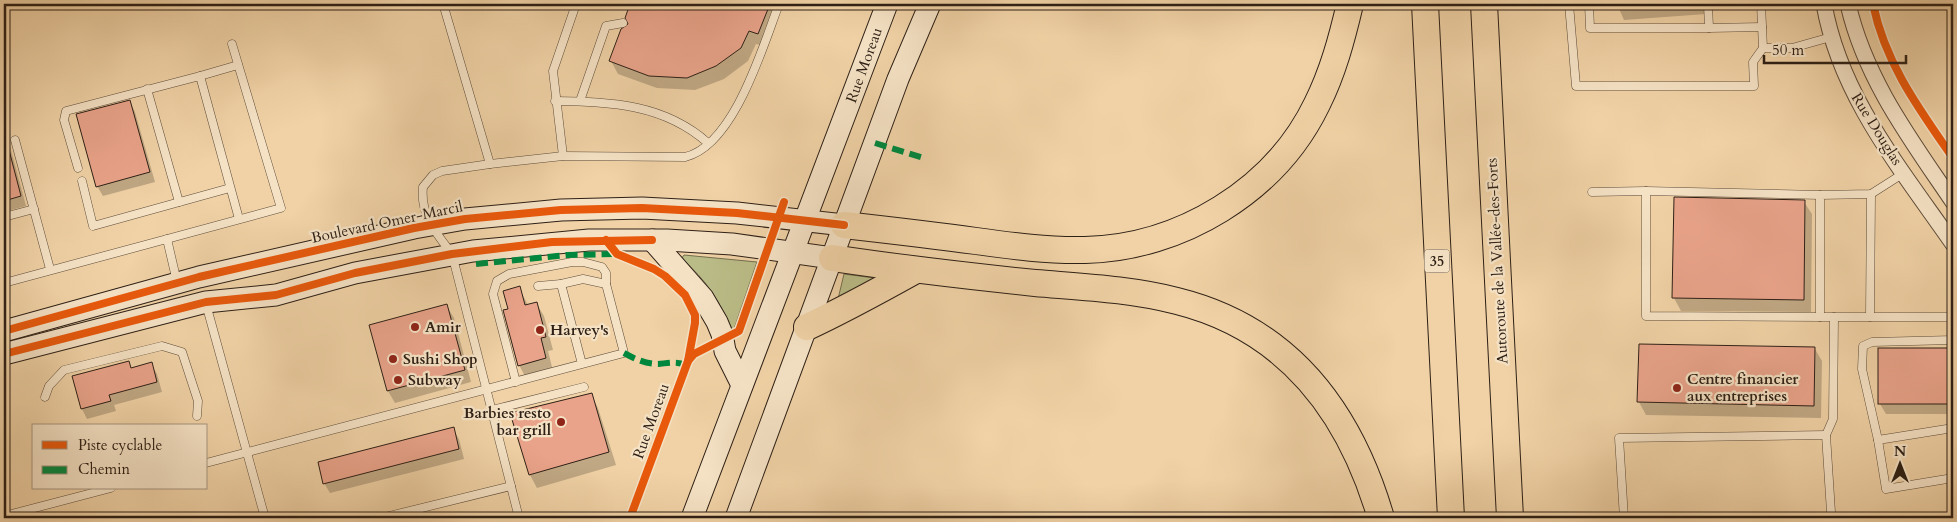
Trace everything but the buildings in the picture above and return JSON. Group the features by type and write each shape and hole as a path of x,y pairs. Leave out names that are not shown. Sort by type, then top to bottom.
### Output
{"highway":[{"path":"844,225 1017,247 1065,250 1122,248 1182,229 1207,217 1237,198 1266,174 1290,145 1317,104 1340,44 1350,4"},
{"name":"35","path":"1425,4 1451,518"},
{"name":"Autoroute de la Vallée-des-Forts","path":"1484,4 1510,518"},
{"path":"832,258 916,270 1156,296 1198,307 1235,322 1282,353 1308,378 1328,402 1356,448 1381,518"},
{"path":"807,327 843,311 854,302 916,270"}],"street":[{"name":"Rue Moreau","path":"692,518 887,4"},
{"path":"736,518 898,79 930,4"},
{"name":"Rue Douglas","path":"1824,4 1831,37 1842,68 1858,102 1953,244"},
{"name":"Rue Douglas","path":"1848,4 1860,44 1885,98 1953,202"},
{"name":"Boulevard Omer-Marcil","path":"4,331 199,277 429,224 514,214 616,208 713,211 844,225"},
{"path":"4,354 206,302 276,295 355,273 452,254 552,242 652,240 732,244 832,258"},
{"path":"652,240 703,298 717,322 725,351 742,385"},
{"path":"199,277 206,302"}],"lane":[{"path":"455,4 444,6 490,164"},
{"path":"562,156 555,101 554,66 576,4"},
{"path":"519,518 452,254 429,224 422,195 427,181 442,171 562,156 685,157 694,155 724,127 736,109 779,4"},
{"path":"1569,4 1576,86 1754,86 1753,62 1763,48 1761,4"},
{"path":"1589,4 1590,28 1762,27"},
{"path":"1708,4 1709,28"},
{"path":"580,101 606,26 623,23"},
{"path":"1763,48 1792,48 1831,37"},
{"path":"4,283 281,208 232,44"},
{"path":"78,168 64,120 66,111 238,66"},
{"path":"200,76 239,219"},
{"path":"147,89 180,202"},
{"path":"555,101 613,103 671,117 687,125 708,143"},
{"path":"15,140 50,269"},
{"path":"1592,192 1871,194 1904,173"},
{"path":"82,181 93,226 230,188"},
{"path":"1646,191 1646,316 1953,317"},
{"path":"1870,317 1871,194"},
{"path":"1820,195 1820,317"},
{"path":"4,218 34,209"},
{"path":"167,239 177,283"},
{"path":"208,463 488,390 624,353 606,284 606,273 602,267 579,262 509,274 497,281 493,294 516,382"},
{"path":"538,286 561,284 583,279 606,284"},
{"path":"561,284 582,364"},
{"path":"206,302 265,518"},
{"path":"1830,518 1826,435 1833,419 1834,317"},
{"path":"1953,340 1872,342 1864,346 1862,369 1878,440 1886,489 1953,478"},
{"path":"46,397 49,386 64,370 162,346 182,352 198,401 197,416"},
{"path":"492,410 584,387"},
{"path":"1878,440 1953,428"},
{"path":"1624,518 1619,438 1826,435"},
{"path":"381,518 511,486"},
{"path":"4,516 103,490"}],"green space":[{"path":"684,255 757,262 733,332 712,292 698,274 681,259"},
{"path":"844,274 875,278 838,299"}],"marked path":[{"path":"875,143 924,158"},
{"path":"476,264 567,255 617,254"},
{"path":"624,353 649,363 686,365"}],"cycle path":[{"path":"1873,4 1878,26 1895,66 1916,103 1953,158"},
{"path":"630,518 688,361 694,354 739,331 784,202"},
{"path":"4,331 199,277 414,228 465,219 561,210 642,208 737,213 844,225"},
{"path":"606,240 617,254 654,269 665,276 685,295 695,315 688,361"},
{"path":"4,354 206,302 276,295 355,273 452,254 552,242 652,240"}],"place":[{"name":"Amir","path":"415,327"},
{"name":"Harvey's","path":"540,330"},
{"name":"Sushi Shop","path":"393,359"},
{"name":"Subway","path":"398,380"},
{"name":"Centre financier aux entreprises","path":"1677,388"},
{"name":"Barbies resto bar grill","path":"561,422"}]}
